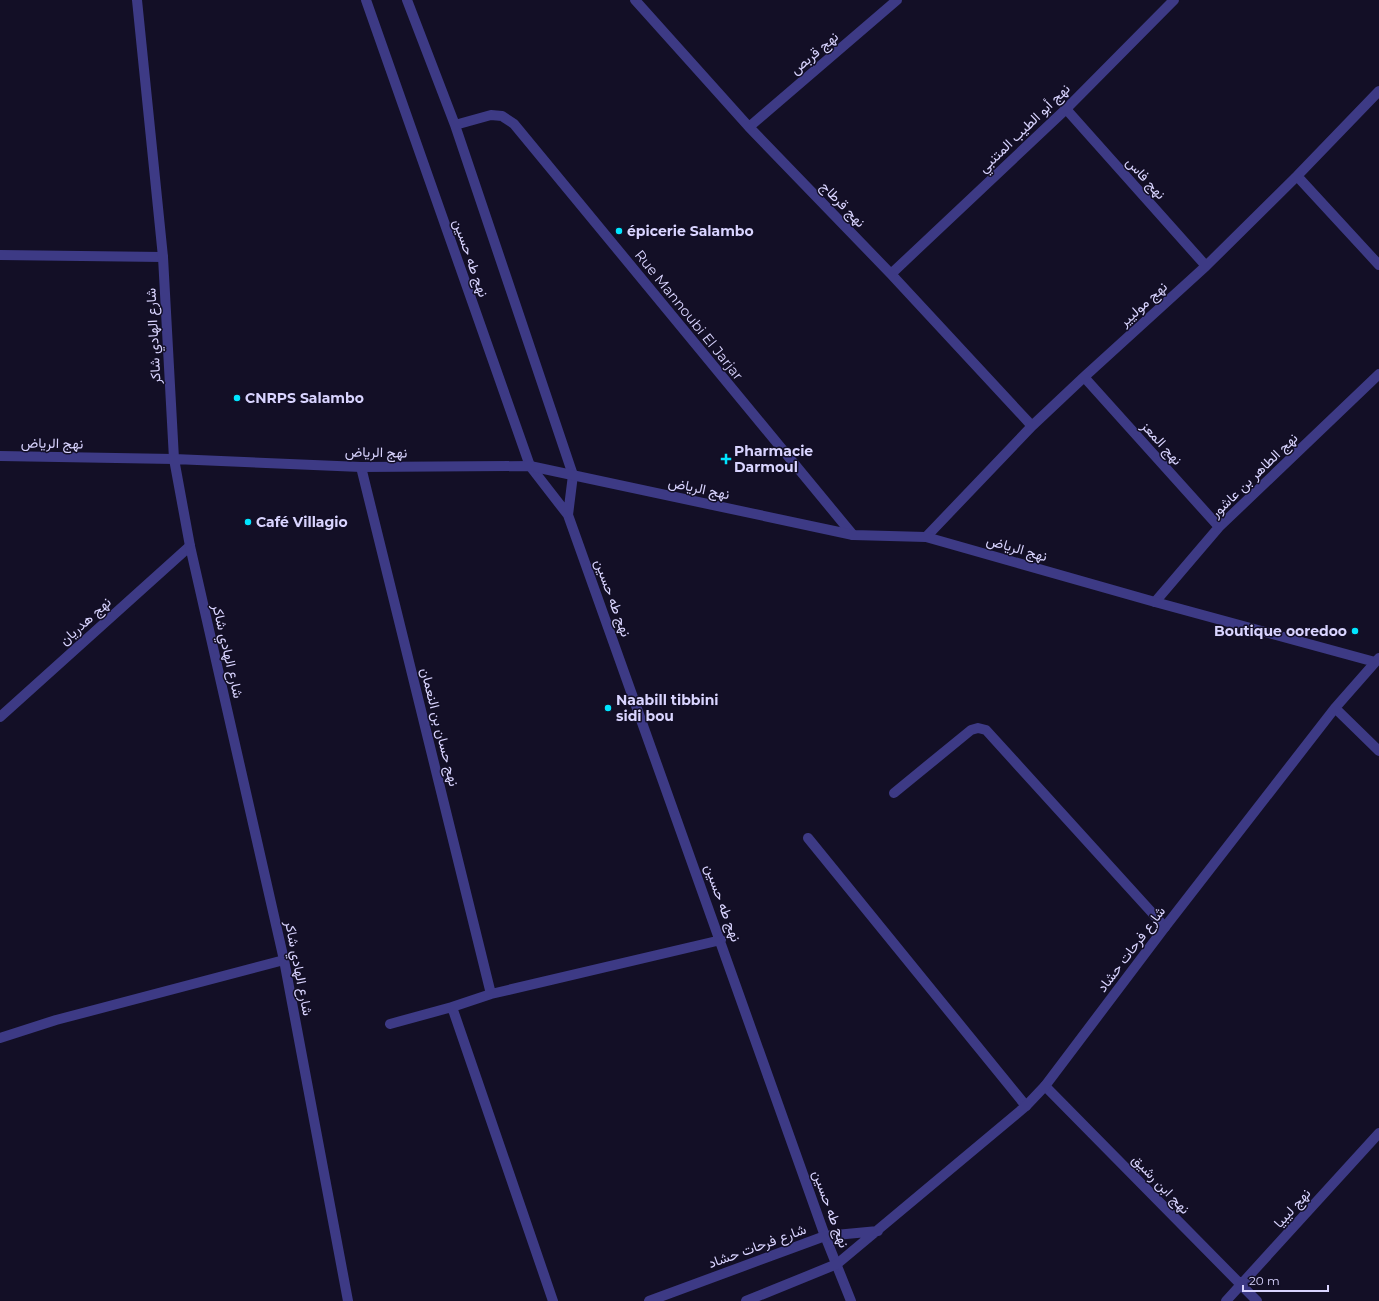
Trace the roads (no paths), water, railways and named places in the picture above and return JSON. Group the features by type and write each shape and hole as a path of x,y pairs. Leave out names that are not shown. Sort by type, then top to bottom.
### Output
{"street":[{"name":"شارع الهادي شاكر","path":"137,0 163,257 174,459 190,546 284,960 348,1301"},
{"name":"نهج طه حسين","path":"366,0 530,466 568,515 721,940 825,1236 851,1301"},
{"name":"نهج طه حسين","path":"407,0 454,125 573,476 568,515"},
{"name":"نهج قرطاج","path":"635,0 749,127 891,274 1032,426"},
{"name":"نهج قربص","path":"749,127 898,0"},
{"name":"نهج أبو الطيب المتنبي","path":"891,274 1066,109 1174,0"},
{"name":"نهج موليير","path":"926,537 1032,426 1206,266 1297,176 1379,91"},
{"name":"نهج فاس","path":"1066,109 1206,266"},
{"name":"Rue Mannoubi El Jarjar","path":"454,125 491,115 502,116 514,124 853,535"},
{"path":"1297,176 1379,265"},
{"path":"0,255 163,257"},
{"name":"نهج الطاهر بن عاشور","path":"1155,602 1220,527 1379,374"},
{"name":"نهج المعز","path":"1084,377 1220,527"},
{"name":"نهج الرياض","path":"0,456 174,459 361,467 530,466 853,535 926,537 1155,602 1377,660"},
{"name":"نهج حسان بن النعمان","path":"361,467 492,994"},
{"name":"نهج هدريان","path":"0,717 190,546"},
{"name":"شارع فرحات حشاد","path":"746,1301 837,1264 1026,1106 1045,1086 1165,927 1335,708 1377,660"},
{"path":"1335,708 1379,751"},
{"path":"894,793 971,730 978,728 986,730 1165,927"},
{"path":"808,838 1026,1106"},
{"path":"390,1024 492,994 721,940"},
{"path":"0,1038 56,1020 284,960"},
{"path":"452,1007 553,1301"},
{"name":"نهج ابن رشيق","path":"1045,1086 1257,1301"},
{"name":"نهج ليبيا","path":"1226,1301 1379,1133"},
{"name":"شارع فرحات حشاد","path":"649,1301 825,1236 878,1231"}],"place":[{"name":"épicerie Salambo","path":"619,231"},
{"name":"CNRPS Salambo","path":"237,398"},
{"name":"Pharmacie Darmoul","path":"726,459"},
{"name":"Café Villagio","path":"248,522"},
{"name":"Boutique ooredoo","path":"1355,631"},
{"name":"Naabill tibbini sidi bou","path":"608,708"}]}
